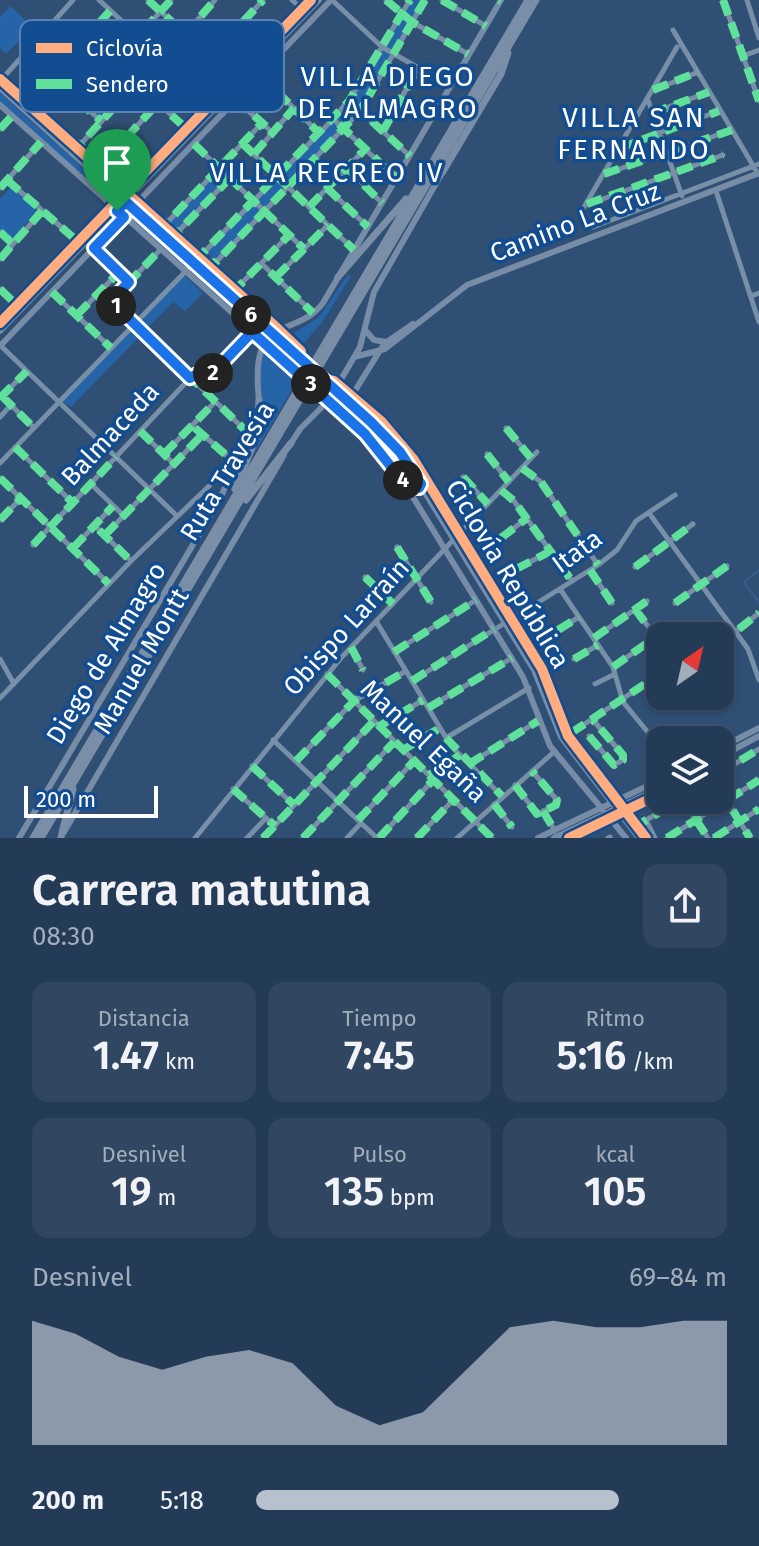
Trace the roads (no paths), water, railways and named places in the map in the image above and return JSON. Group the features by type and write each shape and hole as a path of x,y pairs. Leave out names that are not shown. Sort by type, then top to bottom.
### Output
{"highway":[{"name":"Ruta Travesía","path":"41,838 528,0"},
{"name":"Ruta Travesía","path":"32,838 536,0"},
{"path":"433,175 442,173 501,74 513,39"},
{"path":"338,277 396,212 433,161"},
{"path":"221,527 255,444 259,400"},
{"path":"221,527 291,443"},
{"path":"61,837 78,775"}],"main road":[{"path":"284,36 319,0"},
{"path":"284,50 332,0"},
{"name":"Diego de Almagro","path":"19,838 220,499 259,400 257,367 265,344 272,335 313,313 338,277 500,0"},
{"path":"0,88 20,106"},
{"path":"0,105 374,443 408,488 512,658 529,688 538,721 555,751 626,838"},
{"path":"27,112 393,445 421,484 537,676 557,731 639,838"},
{"path":"0,331 212,112"},
{"path":"0,345 223,114"},
{"path":"53,153 62,144"},
{"name":"Camino La Cruz","path":"348,402 386,342 473,283 683,199 716,191 757,169"},
{"name":"Manuel Montt","path":"61,837 291,443 329,400 354,357 374,292 442,173"},
{"path":"144,235 155,229"},
{"name":"Camino La Cruz","path":"380,352 413,324"},
{"path":"365,329 372,339 386,342"},
{"path":"354,357 380,352"},
{"path":"408,488 416,490 421,484"},
{"path":"734,743 758,734"},
{"path":"734,749 758,734"},
{"path":"616,806 646,788"},
{"path":"538,838 555,834 646,794"}],"street":[{"path":"55,20 73,0"},
{"path":"99,0 120,20"},
{"path":"148,0 171,20"},
{"path":"153,20 171,0"},
{"path":"196,20 215,0"},
{"path":"245,20 263,0"},
{"path":"292,0 306,13"},
{"path":"332,0 382,47 450,86"},
{"path":"386,0 412,22 468,54"},
{"path":"0,463 349,101 410,0"},
{"path":"201,255 210,263 216,262 360,111 425,0"},
{"path":"442,0 486,26"},
{"path":"723,0 759,101"},
{"path":"747,0 759,38"},
{"path":"102,20 110,11"},
{"path":"593,227 683,199 757,169 719,111 673,30"},
{"path":"580,214 677,47"},
{"path":"743,56 759,50"},
{"path":"0,81 20,59"},
{"path":"383,131 418,68"},
{"path":"653,90 698,72"},
{"path":"652,113 709,92"},
{"path":"284,98 319,133"},
{"path":"648,99 683,199"},
{"path":"349,101 410,156"},
{"path":"254,154 294,108"},
{"path":"620,148 719,111"},
{"path":"91,112 101,121"},
{"path":"72,154 109,112"},
{"path":"94,173 150,112"},
{"path":"168,112 191,133"},
{"path":"250,112 273,133"},
{"path":"0,129 12,116"},
{"path":"333,119 396,178"},
{"path":"155,229 262,123"},
{"path":"604,174 732,130"},
{"path":"0,188 41,142"},
{"path":"242,143 354,250"},
{"path":"194,144 304,249"},
{"path":"309,207 365,149"},
{"path":"587,204 723,155"},
{"path":"347,168 382,203"},
{"path":"169,241 230,178"},
{"path":"7,180 83,246"},
{"path":"327,188 368,227"},
{"path":"716,191 759,322"},
{"path":"0,259 42,211"},
{"path":"276,277 328,225"},
{"path":"0,232 13,244"},
{"path":"229,296 289,235"},
{"path":"94,248 129,282"},
{"path":"111,301 160,250"},
{"path":"262,264 313,313"},
{"path":"77,315 119,272"},
{"path":"0,289 21,309"},
{"path":"101,291 247,432"},
{"path":"52,292 111,348"},
{"path":"751,296 759,293"},
{"path":"204,392 206,380 252,332"},
{"path":"0,345 177,516"},
{"path":"27,371 1,397 34,428"},
{"name":"Balmaceda","path":"33,545 190,378 197,374 206,380"},
{"path":"164,454 215,402"},
{"path":"0,417 11,405"},
{"path":"0,698 131,561 234,462 192,425"},
{"path":"506,428 531,458"},
{"path":"140,431 174,464"},
{"path":"105,535 202,435"},
{"path":"15,447 73,503"},
{"name":"Obispo Larraín","path":"195,838 327,674 537,452"},
{"path":"487,454 509,482"},
{"path":"522,468 541,482 598,565"},
{"path":"463,477 488,504"},
{"path":"0,478 109,584"},
{"path":"91,484 124,516"},
{"path":"501,490 527,518 572,581"},
{"name":"Itata","path":"412,681 598,565 617,550 630,527 675,495"},
{"path":"0,520 21,498"},
{"path":"73,548 113,506"},
{"path":"649,513 748,649 759,680"},
{"path":"501,538 527,518"},
{"path":"635,567 693,524"},
{"path":"95,526 131,561"},
{"path":"397,547 431,602"},
{"path":"516,569 551,551"},
{"path":"675,603 727,566"},
{"path":"590,570 612,603"},
{"path":"365,577 393,604"},
{"path":"560,589 614,670 623,702 646,730"},
{"path":"394,652 476,600"},
{"path":"574,659 647,601"},
{"path":"635,609 646,624"},
{"path":"736,632 759,613"},
{"path":"558,630 579,617"},
{"path":"376,621 446,738 502,796"},
{"path":"595,684 646,645"},
{"path":"351,647 363,670"},
{"path":"428,708 512,658"},
{"path":"0,659 14,684"},
{"path":"296,761 354,701 406,671"},
{"name":"Manuel Egaña","path":"327,674 492,838"},
{"path":"571,733 646,684"},
{"path":"446,738 529,688"},
{"path":"252,832 261,838 275,826 375,724 423,700"},
{"path":"589,736 614,765 623,760 623,755 593,720"},
{"path":"469,764 538,721"},
{"path":"403,750 440,728"},
{"path":"273,740 378,838 432,777 460,755"},
{"path":"303,838 394,742"},
{"path":"734,764 759,749"},
{"path":"457,838 555,751"},
{"path":"347,838 414,761"},
{"path":"252,766 294,805"},
{"path":"532,771 559,803 540,812"},
{"path":"734,795 759,780"},
{"path":"515,785 555,834"},
{"path":"233,789 275,826"},
{"path":"417,838 454,799"},
{"path":"494,804 512,827"},
{"path":"714,838 759,809"},
{"path":"734,812 750,838"},
{"path":"633,828 660,814"},
{"path":"692,814 708,838"},
{"path":"667,838 705,814"},
{"path":"247,838 266,818"},
{"path":"647,822 655,838"}],"waterway":[{"path":"759,570 744,582 759,603"}],"district":[{"name":"VILLA DIEGO DE ALMAGRO","path":"388,92"},
{"name":"VILLA SAN FERNANDO","path":"634,133"},
{"name":"VILLA RECREO IV","path":"327,172"}]}
